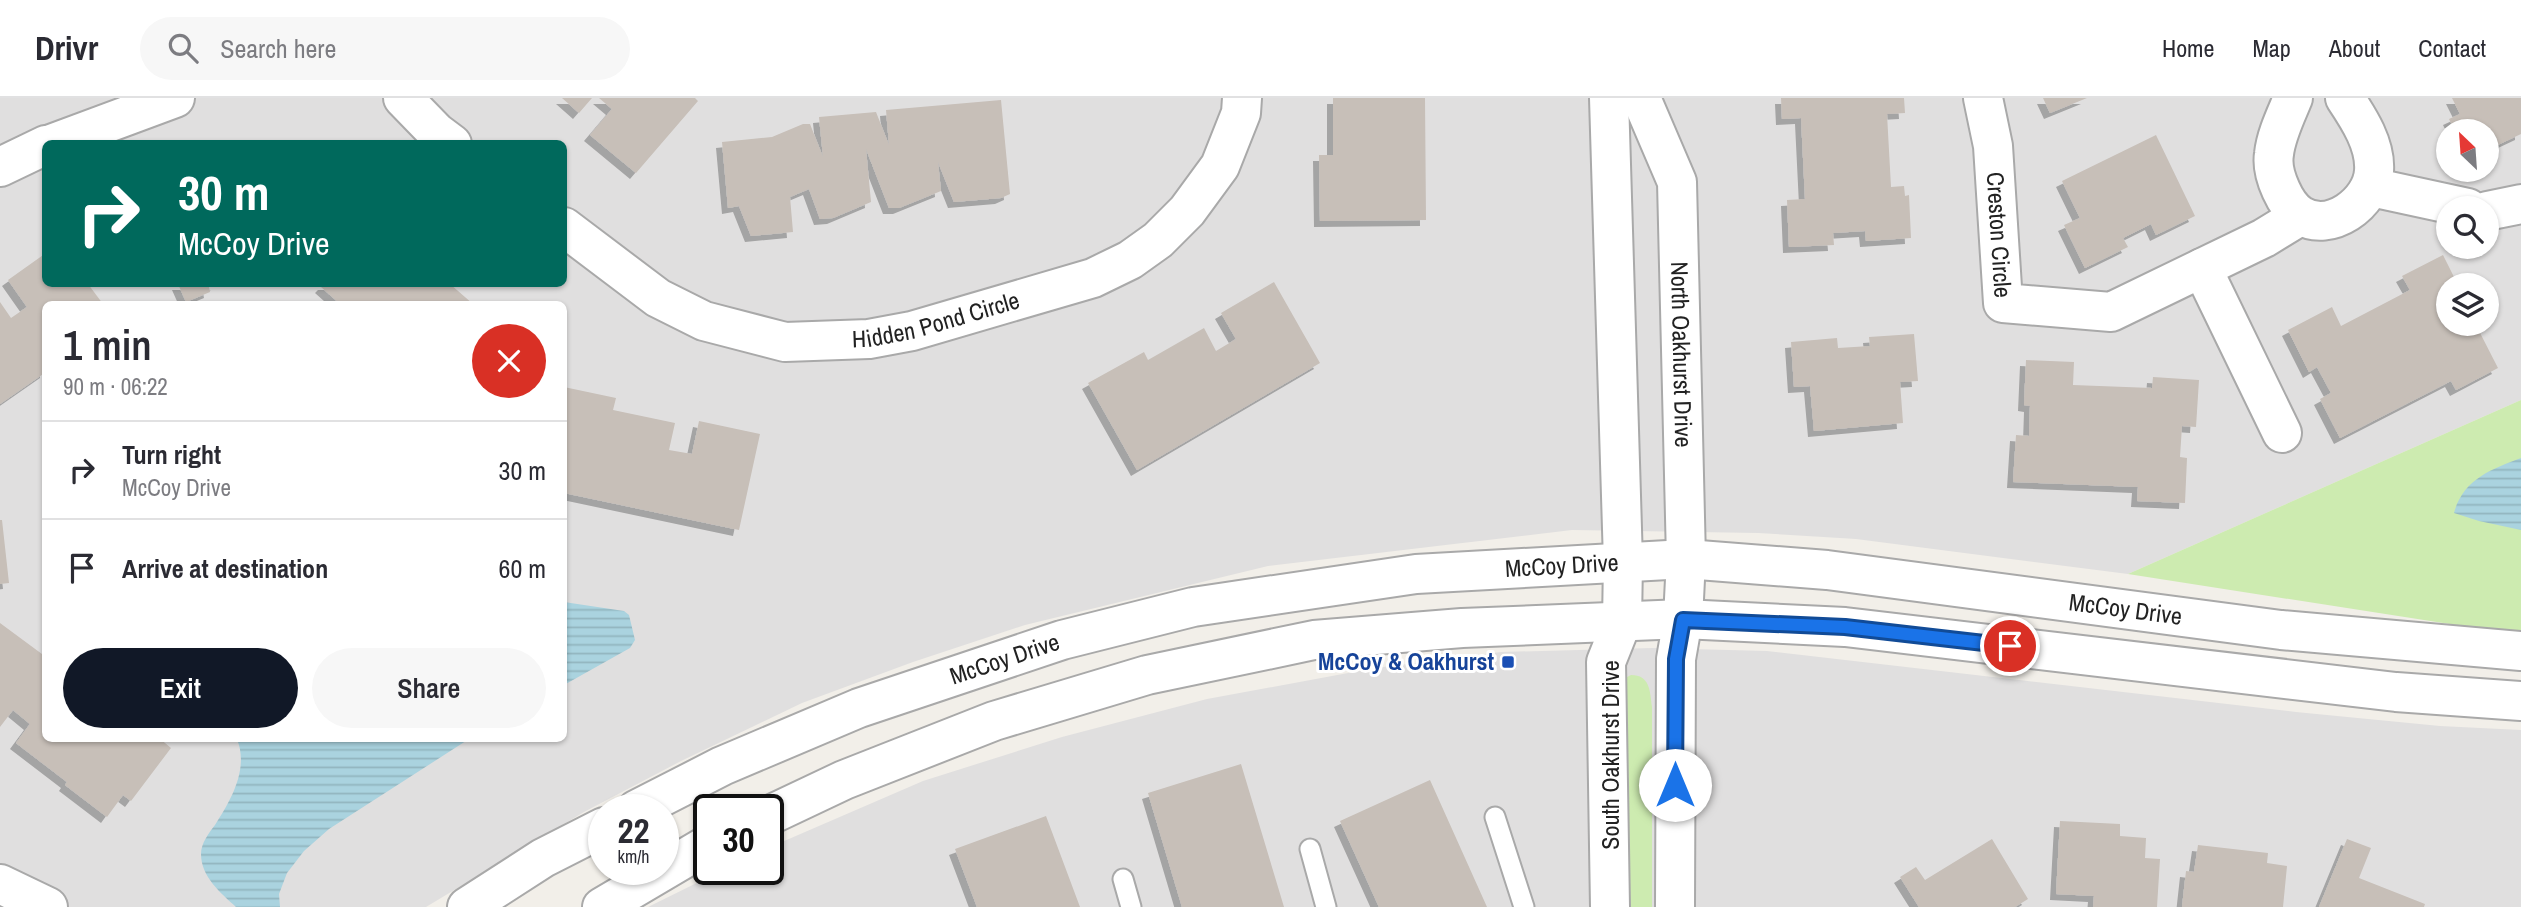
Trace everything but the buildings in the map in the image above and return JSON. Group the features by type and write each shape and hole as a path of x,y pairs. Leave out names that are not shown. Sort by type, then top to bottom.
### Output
{"street":[{"path":"62,140 175,98"},
{"path":"403,98 447,140"},
{"name":"Hidden Pond Circle","path":"567,229 658,298 704,321 785,342 869,339 912,331 1093,278 1130,260 1158,240 1187,211 1220,166 1241,113 1242,98"},
{"path":"1609,98 1623,562"},
{"name":"North Oakhurst Drive","path":"1640,98 1677,182 1686,559 1683,620"},
{"name":"Creston Circle","path":"1983,98 1993,146 2003,303 2111,312 2264,238 2300,216"},
{"path":"2293,98 2273,154 2275,178 2286,200 2300,216 2322,222 2342,216 2358,205 2371,187 2375,170 2371,148 2360,121 2345,98"},
{"path":"0,167 42,147"},
{"path":"2371,187 2436,201"},
{"path":"2499,209 2521,204"},
{"path":"2202,268 2282,433"},
{"name":"McCoy Drive","path":"667,794 722,766 859,708 1062,640 1193,607 1416,574 1686,559 1827,570 2281,630 2521,651"},
{"name":"South Oakhurst Drive","path":"1610,907 1606,662 1622,622 1623,562"},
{"path":"1675,907 1676,659 1683,620"},
{"name":"McCoy Drive","path":"784,808 844,780 995,721 1147,675 1314,640 1462,628 1683,620 1845,627 2396,692 2521,701"},
{"path":"467,907 543,858 588,835"},
{"path":"602,907 693,853"},
{"path":"0,884 48,907"}],"lane":[{"path":"1494,817 1524,907"},
{"path":"1310,849 1326,907"},
{"path":"1124,879 1131,907"}],"shaded area":[{"path":"0,98 2521,98 2521,400 2128,574 1856,539 1758,533 1572,530 1268,566 1025,625 913,662 802,703 618,794 588,794 588,810 426,907 0,907"},
{"path":"1652,648 1767,651 2296,712 2440,726 2521,730 2521,907 648,907 693,885 784,885 784,841 923,781 1062,737 1207,699 1375,668 1501,652"}],"green space":[{"path":"2521,400 2521,632 2456,625 2128,574"},
{"path":"1631,675 1645,681 1652,707 1652,907 1623,907 1625,678"}],"water":[{"path":"2521,458 2521,530 2454,513 2464,492 2480,477"},
{"path":"567,602 624,611 629,615 635,640 630,648 567,683"},
{"path":"238,742 464,742 329,829 304,851 287,873 279,894 280,907 236,907 218,890 204,870 201,850 236,784 240,773"}],"place":[{"name":"McCoy & Oakhurst","path":"1508,662"}],"route":[{"path":"1675,785 1676,659 1683,620 1845,627 2010,646"}]}
